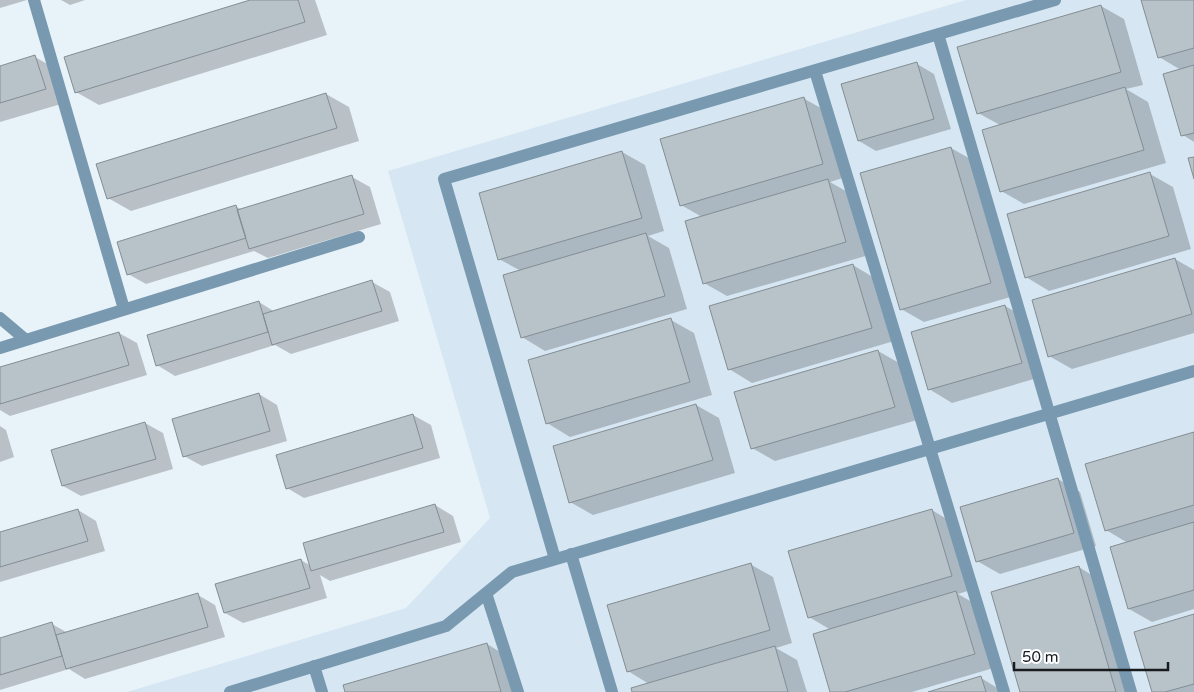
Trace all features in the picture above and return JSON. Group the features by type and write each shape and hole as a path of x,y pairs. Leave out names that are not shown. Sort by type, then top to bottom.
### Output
{"lane":[{"path":"34,0 124,309"},
{"path":"555,559 444,180 1055,0"},
{"path":"938,34 1131,692"},
{"path":"815,71 1004,692"},
{"path":"0,348 359,237"},
{"path":"0,318 26,340"},
{"path":"230,692 446,626 512,572 1194,371"},
{"path":"571,554 612,692"},
{"path":"486,593 518,692"},
{"path":"314,666 322,692"}],"shaded area":[{"path":"966,0 1194,0 1194,692 127,692 406,608 490,518 388,171"}],"building":[{"path":"250,0 298,0 305,22 75,93 64,57"},
{"path":"1141,0 1194,0 1194,48 1158,58"},
{"path":"1101,5 1121,72 977,114 957,47"},
{"path":"35,55 46,89 0,103 0,66"},
{"path":"917,62 934,119 858,141 841,84"},
{"path":"1194,65 1194,133 1181,136 1163,74"},
{"path":"1125,87 1144,150 1000,192 982,130"},
{"path":"326,93 337,128 107,199 96,164"},
{"path":"804,97 823,164 680,206 660,139"},
{"path":"951,147 991,283 900,310 860,173"},
{"path":"622,151 642,218 498,260 479,193"},
{"path":"1194,157 1194,179 1188,158"},
{"path":"1150,172 1169,236 1025,278 1007,214"},
{"path":"352,175 364,214 249,249 237,210"},
{"path":"828,179 846,242 703,284 685,221"},
{"path":"236,205 246,238 127,275 117,242"},
{"path":"646,233 665,296 521,338 503,275"},
{"path":"1175,258 1192,314 1048,357 1032,300"},
{"path":"853,264 872,328 728,370 709,306"},
{"path":"372,280 382,311 272,345 263,314"},
{"path":"259,301 268,332 156,366 147,335"},
{"path":"1005,305 1022,363 928,390 911,332"},
{"path":"671,318 690,382 546,424 528,360"},
{"path":"119,332 129,365 0,404 0,367"},
{"path":"878,350 895,407 751,449 734,392"},
{"path":"259,393 270,431 183,457 172,419"},
{"path":"696,404 713,460 569,503 553,446"},
{"path":"413,414 423,448 286,489 276,455"},
{"path":"145,422 156,459 62,486 51,450"},
{"path":"1194,432 1194,505 1105,531 1085,464"},
{"path":"1058,478 1074,533 976,562 960,507"},
{"path":"435,504 444,532 311,571 303,543"},
{"path":"78,509 88,541 0,567 0,532"},
{"path":"932,509 952,576 808,618 788,551"},
{"path":"1194,522 1194,590 1128,609 1110,547"},
{"path":"301,559 310,588 224,613 215,584"},
{"path":"751,563 770,630 627,672 607,605"},
{"path":"1079,566 1116,692 1020,692 991,592"},
{"path":"956,591 975,654 845,692 830,692 813,634"},
{"path":"198,593 208,627 66,669 56,635"},
{"path":"1194,614 1194,684 1165,692 1152,692 1134,632"},
{"path":"52,622 62,656 0,675 0,638"},
{"path":"487,643 501,692 345,692 343,685"},
{"path":"775,646 788,692 632,692 631,688"},
{"path":"981,676 986,692 928,692"}]}
